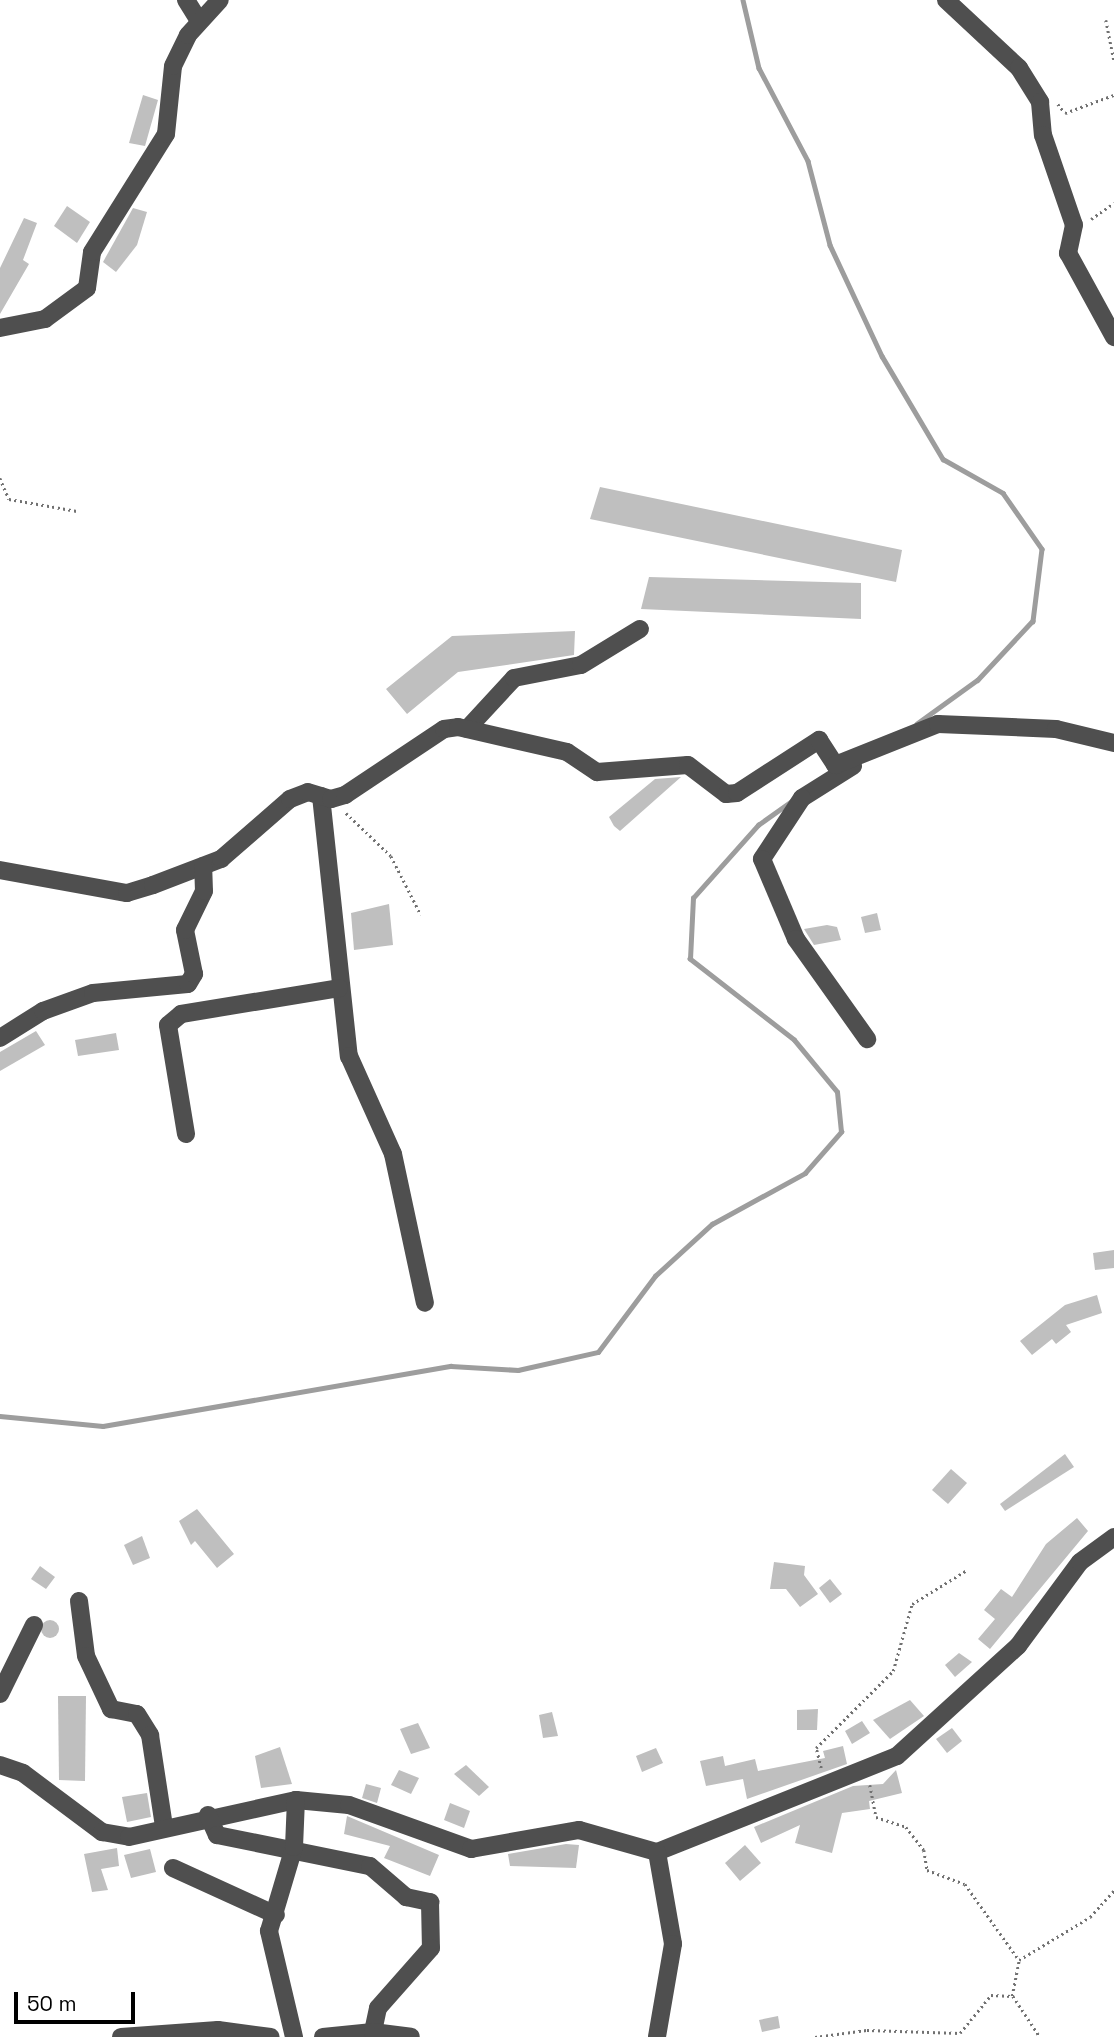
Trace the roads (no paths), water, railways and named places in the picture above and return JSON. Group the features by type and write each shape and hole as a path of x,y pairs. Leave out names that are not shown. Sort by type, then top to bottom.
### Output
{"street":[{"path":"186,0 199,20"},
{"path":"0,328 45,318 87,288 92,252 166,134 173,66 199,20 220,0"},
{"path":"946,0 1019,68 1041,107 1043,135 1074,225 1068,253 1114,337"},
{"path":"467,729 514,678 581,665 639,629"},
{"path":"0,870 127,893 221,859 290,799 308,793 326,798 444,729 467,729 567,752 597,772 688,765 726,793 737,793 819,740 835,765 939,724 1056,729 1114,743"},
{"path":"867,1039 796,939 762,859 802,799 897,741"},
{"path":"326,798 339,988 349,1056 393,1154 425,1303"},
{"path":"0,1038 43,1011 93,993 188,984 194,974 185,929 204,891 203,866"},
{"path":"186,1134 167,1025 181,1014 339,988"},
{"path":"0,1765 23,1773 102,1832 129,1837 208,1815 296,1800 349,1805 471,1849 579,1830 657,1852 826,1784 867,1772 897,1756 1018,1646 1080,1562 1114,1537"},
{"path":"79,1601 86,1657 111,1709 137,1714 150,1735 164,1826"},
{"path":"0,1693 34,1626"},
{"path":"294,2037 269,1931 276,1915 294,1847 296,1800"},
{"path":"208,1815 218,1835 294,1847 370,1866 406,1897 430,1902 431,1948 378,2008 373,2032"},
{"path":"657,1852 673,1944 657,2037"},
{"path":"173,1868 276,1915"},
{"path":"121,2037 218,2030 271,2037"},
{"path":"323,2037 373,2032 411,2037"}],"waterway":[{"path":"743,0 759,68 808,161 830,245 882,356 943,459 1003,493 1042,549 1033,621 978,680 917,724"},
{"path":"0,1416 103,1426 451,1366 518,1370 598,1352 655,1276 712,1224 805,1173 841,1132 837,1092 794,1040 690,959 693,898 758,825 793,800"}]}
